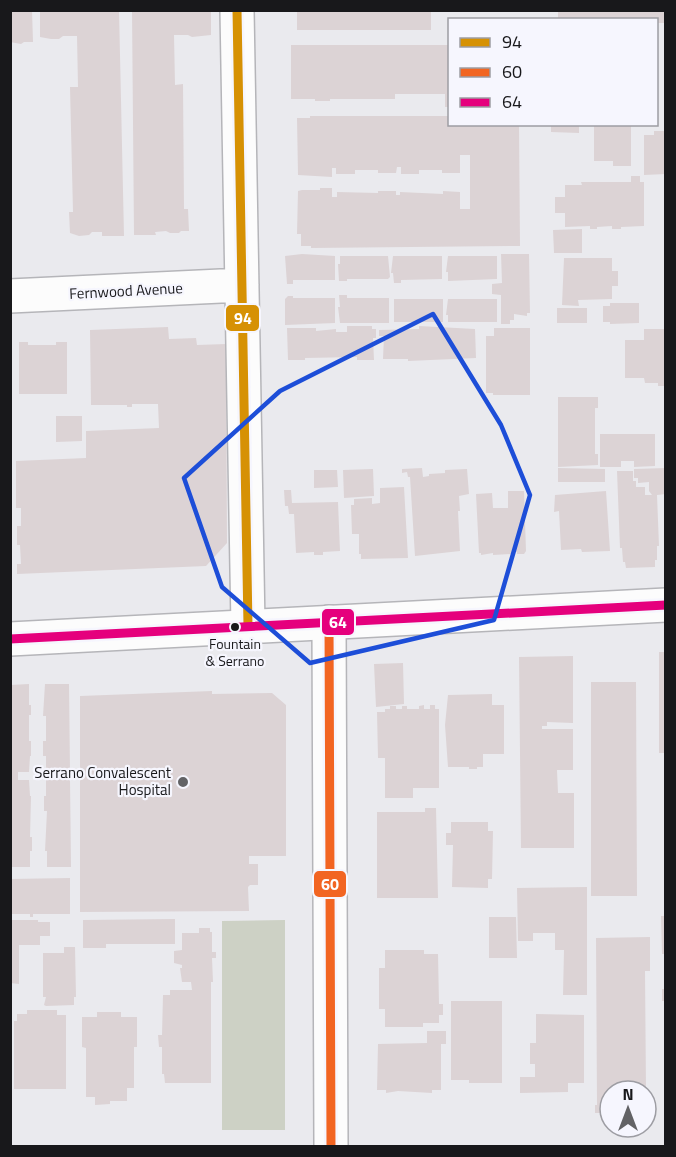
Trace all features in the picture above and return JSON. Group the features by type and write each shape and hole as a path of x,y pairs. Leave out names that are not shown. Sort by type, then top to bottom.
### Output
{"street":[{"path":"237,10 248,626"},
{"name":"Fernwood Avenue","path":"10,296 242,285"},
{"path":"10,639 666,605"},
{"path":"329,622 331,1146"}],"highlighted area":[{"path":"433,314 501,425 530,495 494,620 310,663 222,587 184,478 280,391"}],"shaded area":[{"path":"285,920 285,1130 222,1130 222,921"}],"building":[{"path":"10,10 32,10 33,42 21,44 10,42"},
{"path":"40,10 119,10 124,236 102,236 102,232 79,236 70,233 69,212 73,212 70,87 78,87 77,36 63,36 59,39 40,37"},
{"path":"132,10 211,10 211,35 192,37 174,35 175,85 183,84 184,209 188,209 189,231 134,235"},
{"path":"297,10 431,10 431,30 297,30"},
{"path":"558,10 666,10 666,23 658,23 658,18 558,18"},
{"path":"291,45 448,45 448,107 445,107 445,94 395,94 395,99 315,101 315,99 291,99"},
{"path":"310,116 448,116 448,126 519,126 520,246 311,248 311,246 301,246 301,234 297,234 298,191 302,190 332,188 332,197 337,197 337,192 396,191 396,195 400,195 400,192 443,194 443,191 460,192 460,209 470,209 470,155 460,155 460,173 419,170 419,174 401,174 401,167 397,167 396,173 355,170 355,174 336,174 336,168 332,168 332,177 298,175 297,118 310,118"},
{"path":"551,126 579,126 579,133 551,132"},
{"path":"594,126 631,126 631,166 613,166 613,161 594,161"},
{"path":"654,131 665,131 666,174 644,175 644,135 654,135"},
{"path":"631,176 640,176 640,182 644,182 644,226 621,227 621,229 612,229 612,226 597,227 597,229 590,229 590,226 565,227 565,213 555,213 555,197 565,197 565,185 582,185 581,182 631,182"},
{"path":"582,229 582,253 554,253 553,230"},
{"path":"302,254 335,256 335,280 293,280 293,284 287,284 285,256"},
{"path":"501,254 529,254 530,313 527,313 527,316 514,314 514,320 510,320 510,324 501,324 501,295 492,294 492,284 502,283"},
{"path":"340,256 388,256 390,277 388,279 339,281"},
{"path":"393,256 442,256 442,279 401,280 401,283 394,283 393,273 391,273"},
{"path":"448,256 497,256 497,279 448,281 448,272 446,272"},
{"path":"564,258 612,258 612,271 618,271 618,286 612,286 612,299 578,300 579,306 562,305"},
{"path":"339,295 347,295 347,298 389,298 389,323 340,323"},
{"path":"288,296 335,298 335,323 285,325 285,299"},
{"path":"394,299 443,299 443,322 394,322"},
{"path":"448,299 497,299 497,322 448,322 448,315 446,315"},
{"path":"610,303 639,303 639,323 610,324 610,322 603,322 603,306 610,306"},
{"path":"557,308 587,308 587,323 557,323"},
{"path":"347,326 372,326 372,329 376,329 376,338 373,338 374,360 357,360 357,357 288,360 287,328 316,328 316,331 336,329 336,332 347,332"},
{"path":"419,326 475,329 476,358 408,361 408,359 383,359 384,336 379,336 379,330 419,329"},
{"path":"168,327 169,339 196,338 197,345 226,344 227,543 206,566 17,574 17,564 21,564 20,545 17,545 17,526 21,526 21,508 16,508 16,461 86,458 86,431 159,428 158,404 132,404 132,407 91,405 90,330"},
{"path":"494,328 530,328 530,395 486,393 486,336 494,336"},
{"path":"644,329 666,329 666,386 658,386 658,383 645,383 644,378 625,378 625,340 644,340"},
{"path":"19,342 28,342 28,345 56,345 56,342 67,342 67,394 19,394"},
{"path":"558,397 598,397 598,408 595,408 595,454 598,454 598,465 558,467"},
{"path":"56,416 82,416 82,441 56,442"},
{"path":"600,434 655,434 655,466 634,467 634,461 621,461 621,467 600,467"},
{"path":"422,468 423,477 429,474 445,473 445,470 467,469 469,494 459,496 460,551 415,556 410,477 407,472 402,473 402,469"},
{"path":"558,468 605,469 605,482 558,482"},
{"path":"666,468 666,494 657,495 659,546 657,546 655,567 626,568 622,548 620,548 617,471 633,471 633,481 636,481 636,487 645,487 645,495 652,495 649,491 649,482 638,483 638,478 634,478 634,469"},
{"path":"373,469 374,496 344,498 343,470"},
{"path":"314,470 337,470 338,487 314,488"},
{"path":"404,487 408,558 361,559 359,534 352,534 351,505 354,505 354,499 372,498 372,504 380,503 380,488"},
{"path":"284,490 291,490 292,503 338,502 340,551 323,552 323,555 314,555 314,552 296,553 294,514 289,514 288,506 285,506"},
{"path":"508,491 524,491 526,551 524,554 511,552 511,554 481,555 479,553 476,494 492,493 493,508 508,508"},
{"path":"606,491 610,551 561,550 559,511 554,512 555,495"},
{"path":"659,652 666,652 666,753 659,753"},
{"path":"573,656 573,723 547,722 547,726 542,726 542,729 573,729 573,770 557,770 558,793 574,793 574,848 521,848 519,657"},
{"path":"403,663 404,704 376,707 374,664"},
{"path":"591,682 636,682 637,896 591,896"},
{"path":"29,684 31,756 29,772 18,772 18,780 29,780 32,851 30,851 30,867 10,867 10,685"},
{"path":"45,684 69,684 70,772 64,772 64,780 70,780 71,867 47,867 47,851 45,851 47,811 44,811 46,780 58,780 57,772 46,772 46,756 43,756 43,741 46,741 46,716 43,716"},
{"name":"Serrano Convalescent Hospital","path":"212,691 212,694 272,693 286,705 286,856 249,856 249,864 258,864 258,885 248,887 249,911 80,912 80,696"},
{"path":"492,694 492,705 504,705 504,754 483,754 483,767 477,767 477,769 448,767 445,725 448,695"},
{"path":"424,705 424,709 430,709 430,705 435,705 435,709 439,709 439,788 413,788 413,798 385,798 385,758 378,758 377,712 385,712 385,709 390,709 390,706 396,706 396,709 407,706 407,709 419,709 419,706"},
{"path":"425,808 436,808 438,898 377,898 377,812 425,812"},
{"path":"451,822 488,822 488,831 493,831 492,879 488,879 488,888 452,887 453,845 446,845 446,833 451,833"},
{"path":"70,878 70,914 33,914 33,917 30,917 30,914 10,914 10,879"},
{"path":"587,887 587,995 563,995 564,950 555,950 555,933 533,933 533,941 518,941 517,888"},
{"path":"661,916 666,916 666,954 662,954"},
{"path":"489,917 516,917 517,958 489,958"},
{"path":"175,919 175,944 106,944 106,948 83,948 83,920"},
{"path":"10,920 50,922 50,936 40,936 40,945 19,945 19,984 10,983"},
{"path":"199,928 210,928 212,952 216,952 216,958 212,958 213,982 211,982 211,1083 165,1083 164,1074 162,1074 162,1047 159,1047 158,1035 162,1035 163,995 170,995 170,990 192,990 191,982 182,982 180,968 182,965 174,963 174,951 182,950 182,933 199,933"},
{"path":"650,937 650,971 645,971 646,1079 598,1079 598,1113 595,1113 595,1105 597,1105 596,938"},
{"path":"64,947 75,947 76,997 74,997 74,1005 46,1006 44,1005 46,997 43,997 43,953 64,953"},
{"path":"385,950 424,950 424,954 438,954 439,1004 443,1004 443,1015 439,1015 439,1023 423,1023 423,1027 385,1027 385,1009 379,1009 379,968 385,968"},
{"path":"662,989 666,989 666,1001 662,1001"},
{"path":"451,1001 502,1001 502,1083 469,1083 469,1080 451,1080"},
{"path":"27,1010 57,1010 57,1015 66,1015 66,1089 14,1089 14,1021 17,1021 17,1014 27,1014"},
{"path":"97,1012 121,1012 121,1017 137,1017 134,1088 127,1088 127,1101 110,1101 110,1104 95,1105 95,1097 86,1097 86,1048 82,1047 82,1017 97,1017"},
{"path":"536,1014 584,1015 584,1083 568,1083 568,1092 520,1093 520,1077 535,1077 535,1064 530,1064 530,1043 536,1043"},
{"path":"427,1031 446,1031 446,1044 441,1044 441,1090 432,1090 432,1093 398,1091 386,1093 386,1090 377,1090 378,1044 427,1043"}],"transit line":[{"name":"94","path":"237,10 248,626"},
{"name":"64","path":"10,639 666,605"},
{"name":"60","path":"329,622 331,1146"}],"place":[{"name":"Fountain & Serrano","path":"235,627"},
{"name":"Serrano Convalescent Hospital","path":"183,782"}]}
